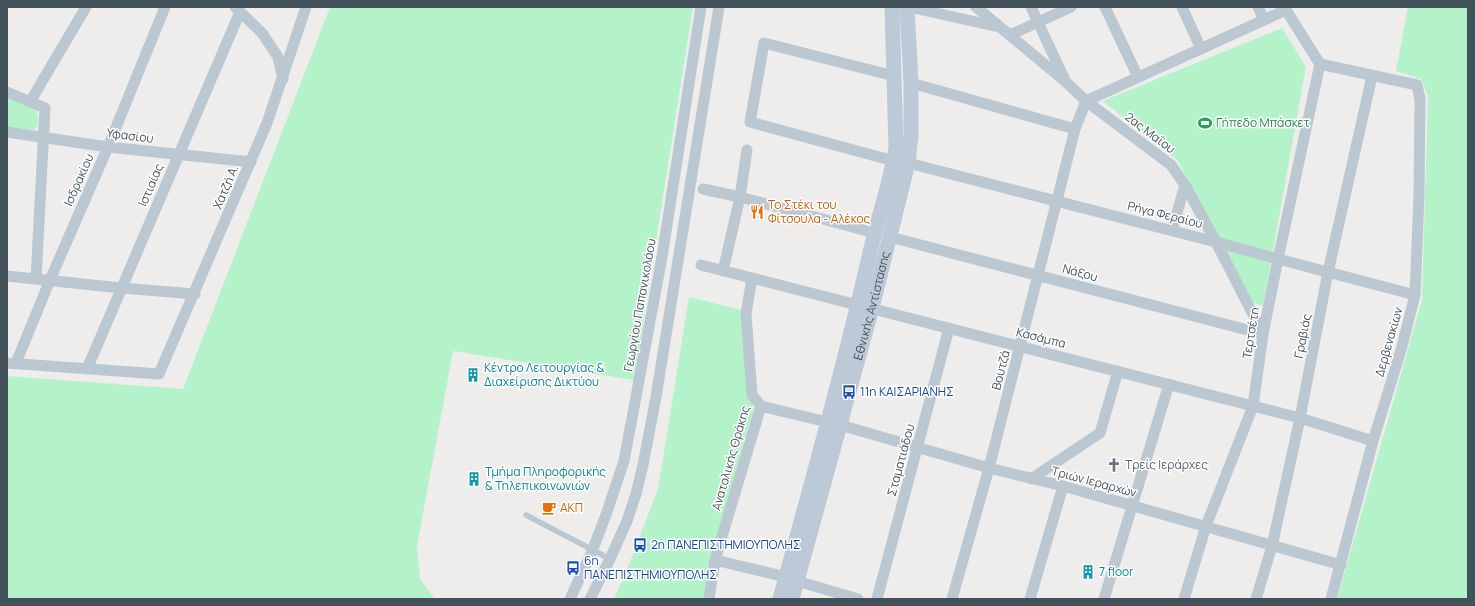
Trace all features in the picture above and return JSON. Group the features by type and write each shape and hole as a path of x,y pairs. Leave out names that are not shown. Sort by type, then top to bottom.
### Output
{"main road":[{"name":"Εθνικής Αντίστασης","path":"792,599 792,579 865,306 890,237 901,162 896,147 892,7"},
{"name":"Εθνικής Αντίστασης","path":"865,306 875,233 911,135 911,83 908,7"},
{"name":"Εθνικής Αντίστασης","path":"780,599 792,579"}],"street":[{"path":"30,102 86,7"},
{"name":"Ισδρακίου","path":"12,363 108,147 165,7"},
{"name":"Χατζή Α.","path":"87,369 159,374 251,162 283,80 306,7"},
{"name":"Γεωργίου Παπανικολάου","path":"570,599 593,549 624,461 662,257 701,7"},
{"path":"590,599 627,521 636,494 649,436 719,7"},
{"name":"2ας Μαΐου","path":"908,7 1006,31"},
{"name":"2ας Μαΐου","path":"976,7 1066,82 1086,101 1171,165 1185,185 1263,334"},
{"path":"1031,7 1066,82"},
{"path":"1006,31 1038,23 1072,7"},
{"path":"1105,7 1138,77"},
{"path":"1182,7 1201,49"},
{"path":"1258,7 1264,20"},
{"path":"238,9 262,34 278,57 283,80"},
{"name":"Ιστιαίας","path":"87,369 238,9"},
{"path":"1086,101 1286,10 1320,64 1372,76"},
{"name":"Ρήγα Φεραίου","path":"894,76 764,43 750,122 901,162 1172,230 1415,295"},
{"name":"Τερτσέτη","path":"1184,599 1206,526 1253,406 1263,334 1320,64"},
{"name":"Δερβενακίων","path":"1331,599 1373,441 1401,350 1415,295 1419,196 1420,99 1417,85 1372,76"},
{"name":"Γραβιάς","path":"1256,599 1272,546 1300,418 1328,272 1372,76"},
{"path":"911,83 1075,129"},
{"path":"7,92 45,108 36,279"},
{"name":"Βουτζά","path":"952,599 989,468 1075,129 1086,101"},
{"name":"Υφασίου","path":"7,132 108,147 251,162"},
{"path":"724,271 740,197 747,150"},
{"path":"1172,230 1185,185"},
{"path":"703,189 740,197 875,233"},
{"name":"Νάξου","path":"890,237 1263,334"},
{"name":"Κασάμπα","path":"701,265 1300,418 1373,441"},
{"path":"7,276 195,294"},
{"name":"Ανατολικής Θράκης","path":"708,599 715,560 761,406 752,395 746,314 752,278"},
{"name":"Σταματιάδου","path":"878,599 949,328"},
{"path":"12,363 87,369"},
{"path":"1032,479 1100,433 1118,371"},
{"path":"1104,599 1169,384"},
{"name":"Τριών Ιεραρχών","path":"761,406 834,423 989,468 1062,486 1341,565"},
{"path":"1030,599 1062,486"},
{"path":"715,560 792,579 858,599"}],"lane":[{"path":"526,515 610,559"}],"green space":[{"path":"330,7 693,7 634,380 453,351 417,546 420,579 435,599 7,599 7,376 183,389"},
{"path":"1408,7 1468,7 1468,599 1337,599 1422,300 1428,96 1421,79 1396,71"},
{"path":"1282,28 1306,67 1263,306 1249,301 1178,161 1103,101"},
{"path":"7,98 36,110 38,120 37,126 34,130 7,127"},
{"path":"689,297 742,310 747,388 754,411 704,599 614,599 658,489"}],"place":[{"name":"Γήπεδο Μπάσκετ","path":"1205,123"},
{"name":"Το Στέκι του Φίτσουλα - Αλέκος","path":"757,212"},
{"name":"Κέντρο Λειτουργίας & Διαχείρισης Δικτύου","path":"473,375"},
{"name":"11η ΚΑΙΣΑΡΙΑΝΗΣ","path":"849,392"},
{"name":"Τρείς Ιεράρχες","path":"1114,465"},
{"name":"Τμήμα Πληροφορικής & Τηλεπικοινωνιών","path":"474,479"},
{"name":"ΑΚΠ","path":"549,508"},
{"name":"2η ΠΑΝΕΠΙΣΤΗΜΙΟΥΠΟΛΗΣ","path":"640,545"},
{"name":"6η ΠΑΝΕΠΙΣΤΗΜΙΟΥΠΟΛΗΣ","path":"573,568"},
{"name":"7 floor","path":"1088,572"}]}
